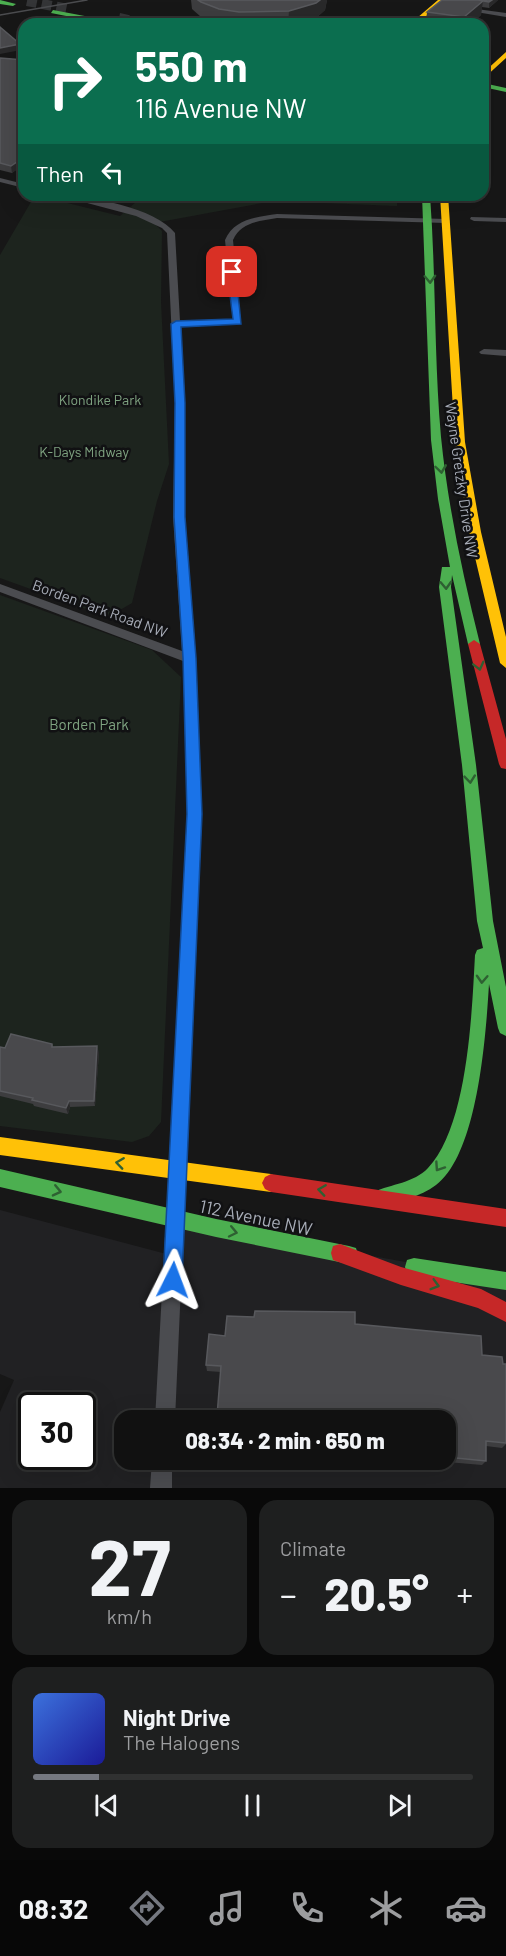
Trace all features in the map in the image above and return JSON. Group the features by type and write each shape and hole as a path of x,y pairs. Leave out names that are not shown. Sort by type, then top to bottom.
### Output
{"main road":[{"path":"422,18 443,3"},
{"path":"68,9 103,18"},
{"path":"53,12 94,18"},
{"path":"489,71 506,54"},
{"path":"489,86 506,90"},
{"path":"489,94 506,97"},
{"name":"Wayne Gretzky Drive NW","path":"426,201 434,411 449,527 477,656 506,764"},
{"name":"Wayne Gretzky Drive NW","path":"444,201 460,442 475,532 506,663"},
{"path":"449,527 445,587 468,754 485,921 506,1028"},
{"path":"475,532 506,599"},
{"path":"380,1198 425,1182 437,1173 452,1145 470,1080 480,1024 485,921"},
{"name":"112 Avenue NW","path":"0,1146 380,1198 506,1218"},
{"name":"112 Avenue NW","path":"0,1178 340,1253 414,1268 506,1281"},
{"path":"340,1253 401,1276 481,1299 506,1312"}],"street":[{"path":"458,7 506,15"},
{"path":"0,180 18,184"},
{"path":"85,201 146,216 166,224 171,233 180,403 179,517 189,658 195,814 166,1410"},
{"path":"176,324 238,322 229,240 234,229 245,223 277,216 446,221"},
{"path":"474,219 506,220"},
{"path":"484,352 506,353"},
{"name":"Borden Park Road NW","path":"0,588 189,658"},
{"path":"161,1488 162,1470"}],"shaded area":[{"path":"0,1210 174,1256 176,1218 216,1228 506,1280 506,1488 0,1488 0,1412 14,1380 0,1374"}],"green space":[{"name":"K-Days Midway","path":"32,201 59,201 120,216 137,201 273,201 154,223 162,231 161,302 169,464 157,501 132,603 108,617 0,578 0,255"},
{"name":"K-Days Midway","path":"273,201 397,201 397,206"},
{"name":"Borden Park","path":"0,595 152,650 181,677 161,1122 149,1136 132,1142 0,1126"}],"building":[{"path":"198,0 320,0 289,11 239,12 219,9"},
{"path":"442,0 483,1 464,17 427,12"},
{"path":"0,27 18,44 0,48"},
{"path":"0,58 18,60 18,161 11,166 0,163"},
{"path":"11,1034 52,1044 52,1047 97,1046 94,1101 69,1101 66,1108 0,1091 0,1047 5,1048"},
{"path":"255,1311 355,1312 355,1324 481,1336 482,1355 502,1357 503,1364 506,1364 506,1443 486,1441 486,1461 456,1458 456,1410 217,1410 221,1366 206,1365 209,1334 225,1336 227,1316 254,1317"}],"tunnel":[{"path":"27,1 68,9"}],"tram line":[{"path":"0,15 87,0"}],"traffic: fast":[{"path":"0,2 13,4"},
{"path":"53,12 85,18"},
{"path":"489,86 506,90"},
{"path":"426,201 436,440 448,528 474,644"},
{"path":"446,570 445,587 469,765 485,921 506,1028"},
{"path":"380,1198 423,1183 435,1174 448,1156 458,1131 472,1070 480,1006 483,955"},
{"path":"0,1178 216,1228 349,1255"},
{"path":"414,1267 506,1281"}],"traffic: slow":[{"path":"420,18 442,0"},
{"path":"489,71 506,54"},
{"path":"444,201 460,442 475,532 506,663"},
{"path":"0,1146 271,1183"}],"traffic: jam":[{"path":"474,644 506,764"},
{"path":"271,1183 506,1218"},
{"path":"340,1253 401,1276 481,1299 506,1312"}],"route":[{"path":"173,1280 195,814 189,658 179,517 180,403 176,324 238,322 232,272"}],"park label":[{"name":"Klondike Park","path":"100,399"}]}
